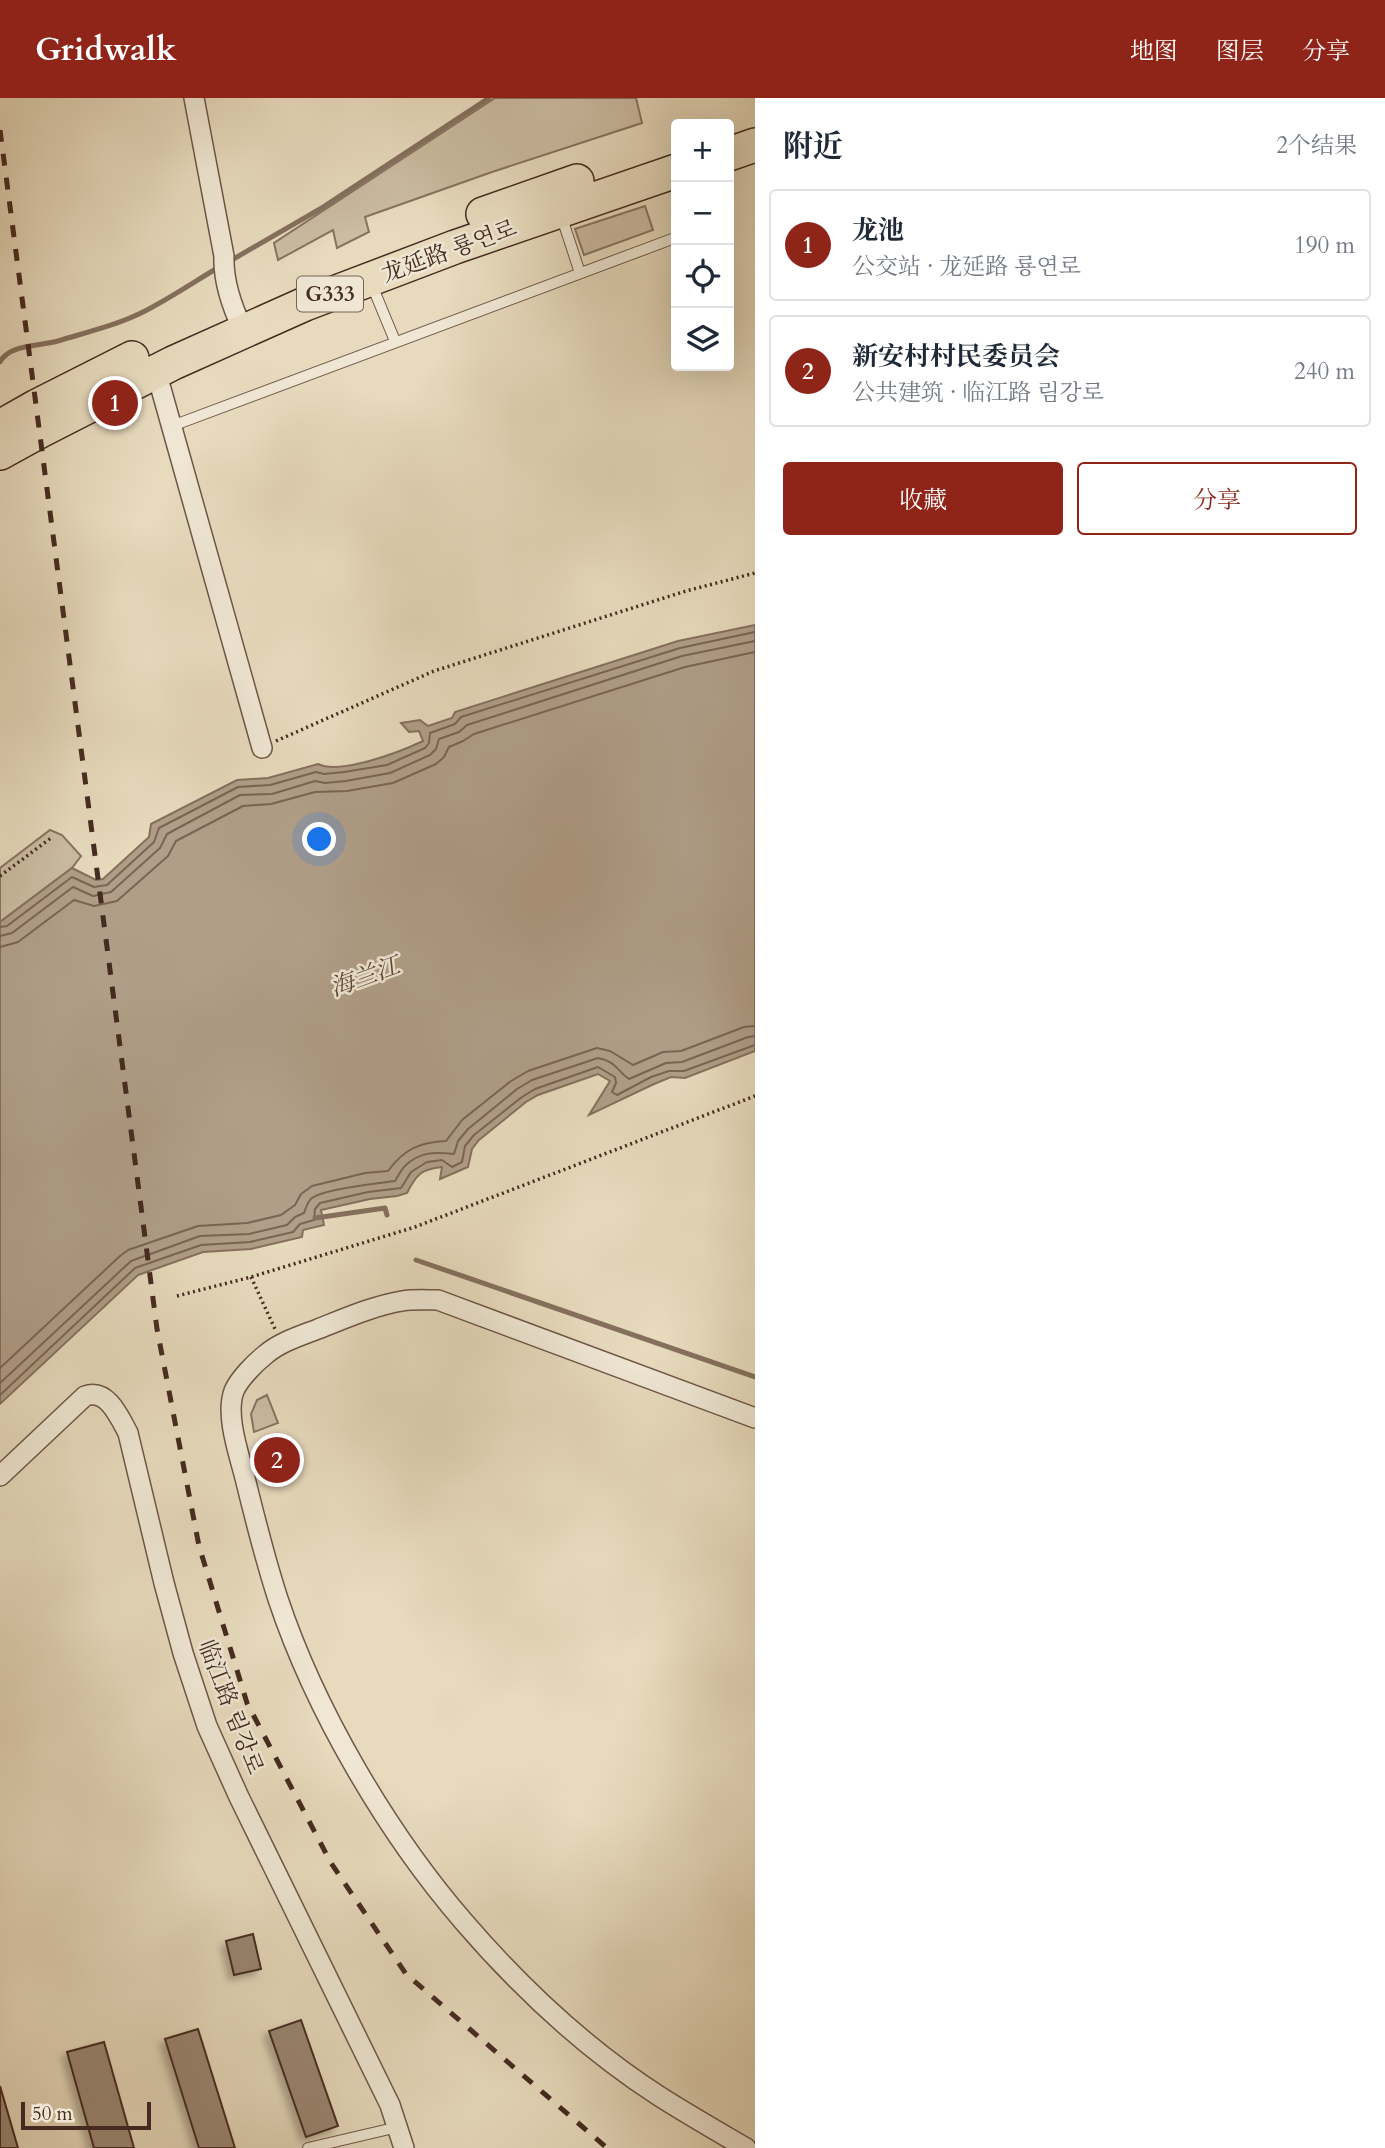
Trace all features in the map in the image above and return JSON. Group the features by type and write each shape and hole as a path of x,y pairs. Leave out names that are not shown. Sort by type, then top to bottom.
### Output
{"highway":[{"path":"734,129 755,123"},
{"path":"734,152 755,145"},
{"name":"龙延路 룡연로","path":"0,427 37,406 238,320 386,248 671,151"},
{"name":"龙延路 룡연로","path":"0,453 156,372 238,320 369,279 671,173"}],"street":[{"path":"194,98 223,262 238,320"},
{"path":"156,372 262,748"},
{"path":"746,2148 657,2095 595,2049 526,1988 466,1925 427,1878 341,1742 309,1677 279,1602 259,1537 233,1426 231,1402 235,1388 264,1355 282,1343 372,1307 406,1300 438,1300 755,1418"},
{"name":"临江路 림강로","path":"0,1476 85,1396 92,1394 103,1397 117,1411 128,1433 164,1583 207,1726 369,2061 398,2127 404,2148"}],"lane":[{"path":"560,211 580,273"},
{"path":"172,426 671,239"},
{"path":"369,279 395,341"},
{"path":"308,2148 398,2127"}],"path":[{"path":"262,748 435,671 755,573"},
{"path":"0,876 51,838"},
{"path":"177,1296 251,1277 415,1227 755,1096"},
{"path":"251,1277 282,1343"}],"shaded area":[{"path":"495,98 636,98 642,123 365,217 369,232 337,248 333,230 278,260 274,243"},
{"path":"645,206 653,230 584,255 575,229"},
{"path":"50,830 62,835 81,856 72,868 0,922 0,868"},
{"path":"267,1395 278,1423 254,1432 251,1414 257,1400"}],"water":[{"name":"海兰江","path":"755,625 755,1051 685,1078 671,1077 589,1115 610,1081 598,1074 538,1095 479,1140 472,1149 468,1167 440,1179 442,1167 429,1169 416,1177 407,1193 321,1210 324,1225 303,1230 302,1237 251,1249 203,1252 138,1275 0,1404 0,922 72,868 96,880 103,879 149,837 151,824 237,780 268,778 318,764 340,767 370,761 423,741 419,731 409,732 401,723 420,720 428,726 452,718 455,712 678,641"}],"building":[{"path":"253,1934 261,1969 234,1975 226,1941"},
{"path":"301,2020 338,2126 306,2137 269,2031"},
{"path":"198,2029 235,2148 199,2148 165,2039"},
{"path":"104,2042 134,2148 94,2148 67,2052"},
{"path":"0,2086 18,2148 0,2148"}],"waterway":[{"path":"230,261 320,209 489,98"},
{"path":"0,362 4,356 18,349 58,341 135,316 219,267"},
{"path":"315,1218 385,1208 387,1215"},
{"path":"416,1260 755,1377"}],"railway":[{"path":"0,130 157,1329 199,1546 247,1703 331,1863 406,1974 607,2148"}],"place":[{"name":"龙池","path":"115,403"},
{"name":"新安村村民委员会","path":"277,1460"}]}
